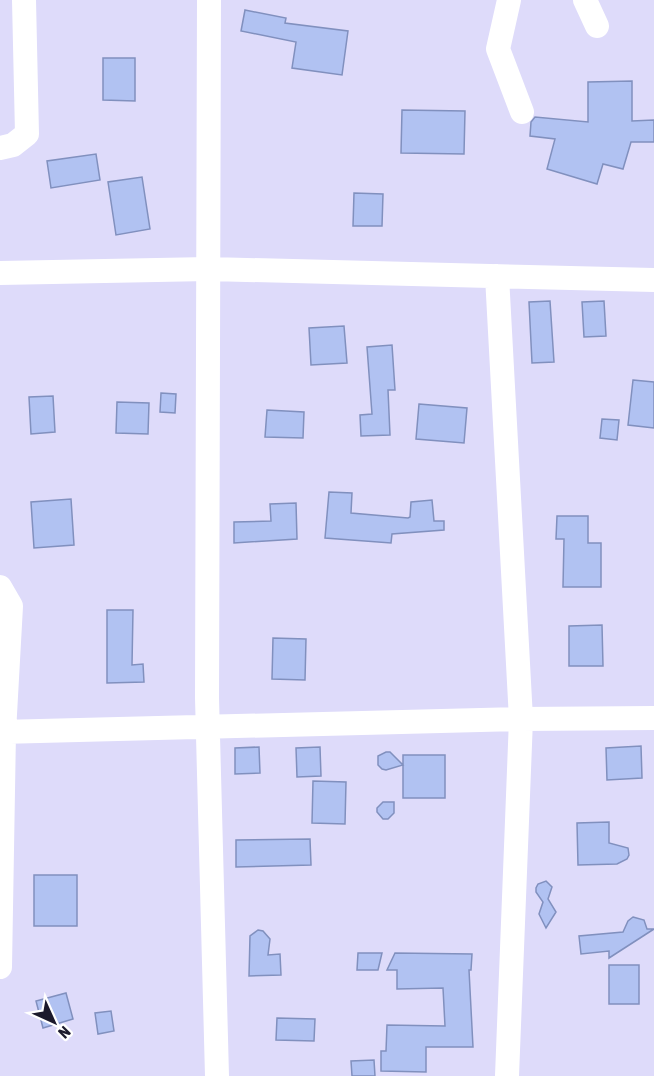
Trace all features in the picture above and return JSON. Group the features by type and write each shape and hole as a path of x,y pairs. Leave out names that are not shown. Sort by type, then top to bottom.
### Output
{"street":[{"path":"0,148 13,145 27,134 24,0"},
{"path":"209,0 208,727 217,1076"},
{"path":"509,0 498,49 522,112"},
{"path":"585,0 597,26"},
{"path":"0,273 209,269 654,280"},
{"path":"497,276 521,719 507,1076"},
{"path":"0,587 11,606 2,732 0,967"},
{"path":"2,732 521,719 654,718"}],"building":[{"path":"245,10 286,18 285,23 348,31 342,75 292,68 296,42 241,31"},
{"path":"103,58 135,58 135,101 103,100"},
{"path":"632,81 632,121 654,120 654,142 631,142 623,169 603,164 597,184 547,169 555,139 530,136 531,122 535,117 588,122 588,82"},
{"path":"402,110 465,111 464,154 401,153"},
{"path":"96,154 100,180 51,188 47,161"},
{"path":"142,177 150,229 116,235 108,182"},
{"path":"354,193 383,194 382,226 353,226"},
{"path":"550,301 554,362 532,363 529,302"},
{"path":"604,301 606,336 584,337 582,302"},
{"path":"344,326 347,363 311,365 309,328"},
{"path":"392,345 395,390 388,390 390,435 361,436 360,415 372,414 367,347"},
{"path":"633,380 654,382 654,428 628,425"},
{"path":"161,393 176,394 175,413 160,412"},
{"path":"53,396 55,432 31,434 29,397"},
{"path":"117,402 149,403 148,434 116,433"},
{"path":"419,404 467,408 464,443 416,439"},
{"path":"267,410 304,412 303,438 265,437"},
{"path":"602,419 619,420 617,440 600,438"},
{"path":"329,492 352,493 351,513 408,518 411,502 432,500 434,521 444,521 444,530 392,534 391,543 325,538"},
{"path":"71,499 74,545 34,548 31,502"},
{"path":"296,503 297,539 234,543 234,522 271,521 270,504"},
{"path":"557,516 588,516 588,543 601,543 601,587 563,587 564,539 556,539"},
{"path":"107,610 133,610 132,665 143,664 144,682 107,683"},
{"path":"602,625 603,666 569,666 569,626"},
{"path":"273,638 306,639 305,680 272,679"},
{"path":"641,746 642,778 607,780 606,748"},
{"path":"259,747 260,773 235,774 235,748"},
{"path":"320,747 321,776 297,777 296,748"},
{"path":"390,752 403,765 382,769 378,765 378,756"},
{"path":"403,755 445,755 445,798 403,798"},
{"path":"313,781 346,782 345,824 312,823"},
{"path":"383,802 394,802 394,813 388,819 383,819 377,812 377,808"},
{"path":"609,822 609,843 628,848 627,859 617,864 578,865 577,823"},
{"path":"310,839 311,865 236,867 236,840"},
{"path":"34,875 77,875 77,926 34,926"},
{"path":"546,881 552,887 548,899 556,912 546,928 539,914 543,902 536,888 538,884"},
{"path":"633,917 644,920 647,929 654,929 609,958 609,951 581,954 579,936 623,932 628,921"},
{"path":"258,930 263,931 270,939 268,955 280,954 281,975 249,976 250,936"},
{"path":"358,953 382,953 378,970 357,970"},
{"path":"395,953 472,954 471,970 469,970 473,1047 426,1047 426,1072 381,1071 381,1051 386,1051 387,1025 445,1026 443,988 397,989 397,970 387,970"},
{"path":"609,965 639,965 639,1004 609,1004"},
{"path":"66,993 73,1019 43,1028 36,1001"},
{"path":"111,1011 114,1031 98,1034 95,1013"},
{"path":"277,1018 315,1019 314,1041 276,1040"},
{"path":"374,1060 375,1076 352,1076 351,1061"}]}
